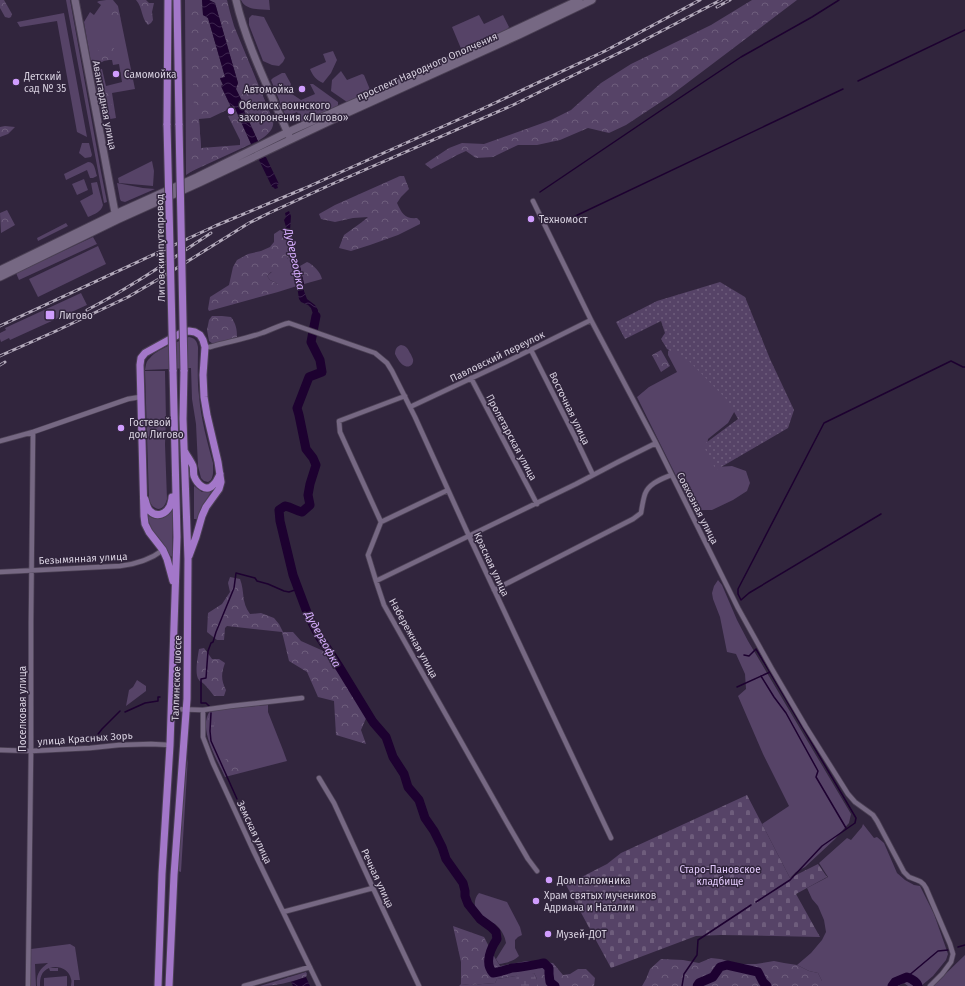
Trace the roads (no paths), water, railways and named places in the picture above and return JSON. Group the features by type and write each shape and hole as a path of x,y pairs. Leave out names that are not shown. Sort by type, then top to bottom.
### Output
{"main road":[{"name":"Авангардная улица","path":"76,0 116,217"},
{"name":"Лиговский путепровод","path":"168,0 167,125 172,370"},
{"name":"Лиговский путепровод","path":"178,0 184,370"},
{"path":"236,0 241,20 289,136"},
{"name":"проспект Народного Ополчения","path":"116,217 199,183 248,155 358,102 579,0"},
{"name":"проспект Народного Ополчения","path":"289,136 347,113 526,32 592,0"},
{"path":"0,270 116,217"},
{"path":"0,277 116,217"},
{"path":"175,593 170,567 164,550 149,532 145,524 137,398 141,358 145,353 183,332 189,331 200,335 205,347 204,397 221,482 219,489 206,506 188,559"},
{"name":"Таллинское шоссе","path":"158,986 162,874 170,744 175,593 176,537 172,370"},
{"name":"Таллинское шоссе","path":"169,986 174,875 186,710 188,559 183,420 184,370"},
{"path":"184,450 193,466 194,476 201,486 207,488 212,486 216,482 220,473"},
{"path":"143,495 150,511 159,515 164,513 168,510 171,504 175,479"}],"street":[{"name":"Совхозная улица","path":"533,201 591,320 656,443 738,608 776,676 848,794 855,802 873,815 904,872 909,877 919,880 924,884 953,954 951,962 930,986"},
{"name":"Павловский переулок","path":"410,407 591,320"},
{"name":"Красная улица","path":"205,347 251,337 289,323 374,353 387,363 405,396 494,590 611,838"},
{"name":"Восточная улица","path":"531,350 593,475"},
{"name":"Пролетарская улица","path":"471,378 537,504"},
{"path":"405,396 339,421 340,432 381,522 448,490"},
{"path":"0,441 33,432 137,398"},
{"name":"Поселковая улица","path":"28,986 32,751 31,570 33,432"},
{"path":"376,581 537,504 656,443"},
{"path":"494,590 633,519 641,513 644,495 647,489 653,484 671,475"},
{"name":"Набережная улица","path":"381,522 368,555 384,605 506,821 536,871"},
{"name":"Безымянная улица","path":"0,572 135,564 145,561 164,550"},
{"path":"171,709 203,710 302,698"},
{"name":"Земская улица","path":"203,710 203,738 213,763 319,986"},
{"name":"улица Красных Зорь","path":"0,750 32,751 126,745 170,744"},
{"name":"Речная улица","path":"320,778 334,803 419,986"},
{"path":"284,912 373,888"},
{"path":"244,986 310,967"}],"water":[{"path":"202,0 209,0 215,3 238,83 236,89 246,109 244,111 258,141 251,144 234,106 231,107 221,86 223,85 220,78 225,77 208,18 203,15"},
{"path":"265,155 279,184 277,185 278,188 275,189 272,187 258,158"},
{"path":"289,211 291,216 290,231 292,244 300,266 304,291 307,299 315,305 318,310 318,328 311,325 313,314 311,308 299,299 284,220 286,217 285,213"},
{"path":"306,977 310,986 293,986 291,982"}],"waterway":[{"path":"540,192 741,57 839,0"},
{"path":"858,81 965,30"},
{"path":"567,220 843,89"},
{"name":"Дудергофка","path":"316,316 311,342 320,360 322,372 309,377 297,408 306,449 316,465 308,495 310,505 302,512 285,506 279,510 280,521 293,575 308,615 319,636 373,722 386,737 393,757 404,774 408,787 419,800 425,818 434,831 446,859 463,883 468,904 480,919 496,932 497,939 489,956 490,969 493,973 512,968 544,963 549,968 550,982 555,986"},
{"path":"881,514 749,593 741,600 738,594 738,589 824,423 951,361 965,367"},
{"path":"210,707 206,703 201,703 201,679 206,678 208,651 234,588 236,573 255,578 257,581 284,591 289,592 298,589"},
{"path":"744,655 749,656 756,649 856,818 855,823 822,846 790,880 756,902"},
{"path":"737,687 770,672"},
{"path":"761,676 786,713 818,771 816,777 846,828"},
{"path":"125,712 145,703 158,701 158,697 160,697"},
{"path":"92,742 102,729 120,711"},
{"path":"211,713 211,741 237,799"},
{"path":"682,986 684,974 697,955 698,940 751,905"},
{"path":"958,947 965,945"},
{"path":"907,977 938,951 948,950"},
{"path":"697,986 699,983 713,977 720,967 727,965 758,972 763,982 767,986"},
{"path":"892,986 895,982 907,977 915,981 918,986"}],"railway":[{"path":"0,326 215,226 303,189 482,109 605,51 700,0"},
{"path":"0,356 128,297 249,223 267,214 513,105 631,47 721,0"},
{"path":"717,7 730,0"},
{"path":"87,310 134,283 211,233"},
{"path":"0,365 5,362"}],"place":[{"name":"Самомойка","path":"116,74"},
{"name":"Детский сад № 35","path":"16,82"},
{"name":"Автомойка","path":"302,89"},
{"name":"Обелиск воинского захоронения «Лигово»","path":"231,111"},
{"name":"Техномост","path":"531,219"},
{"name":"Лигово","path":"50,315"},
{"name":"Гостевой дом Лигово","path":"121,428"},
{"name":"Дом паломника","path":"549,880"},
{"name":"Храм святых мучеников Адриана и Наталии","path":"536,901"},
{"name":"Музей-ДОТ","path":"548,934"}],"park label":[{"name":"Старо-Пановское кладбище","path":"720,874"}]}
